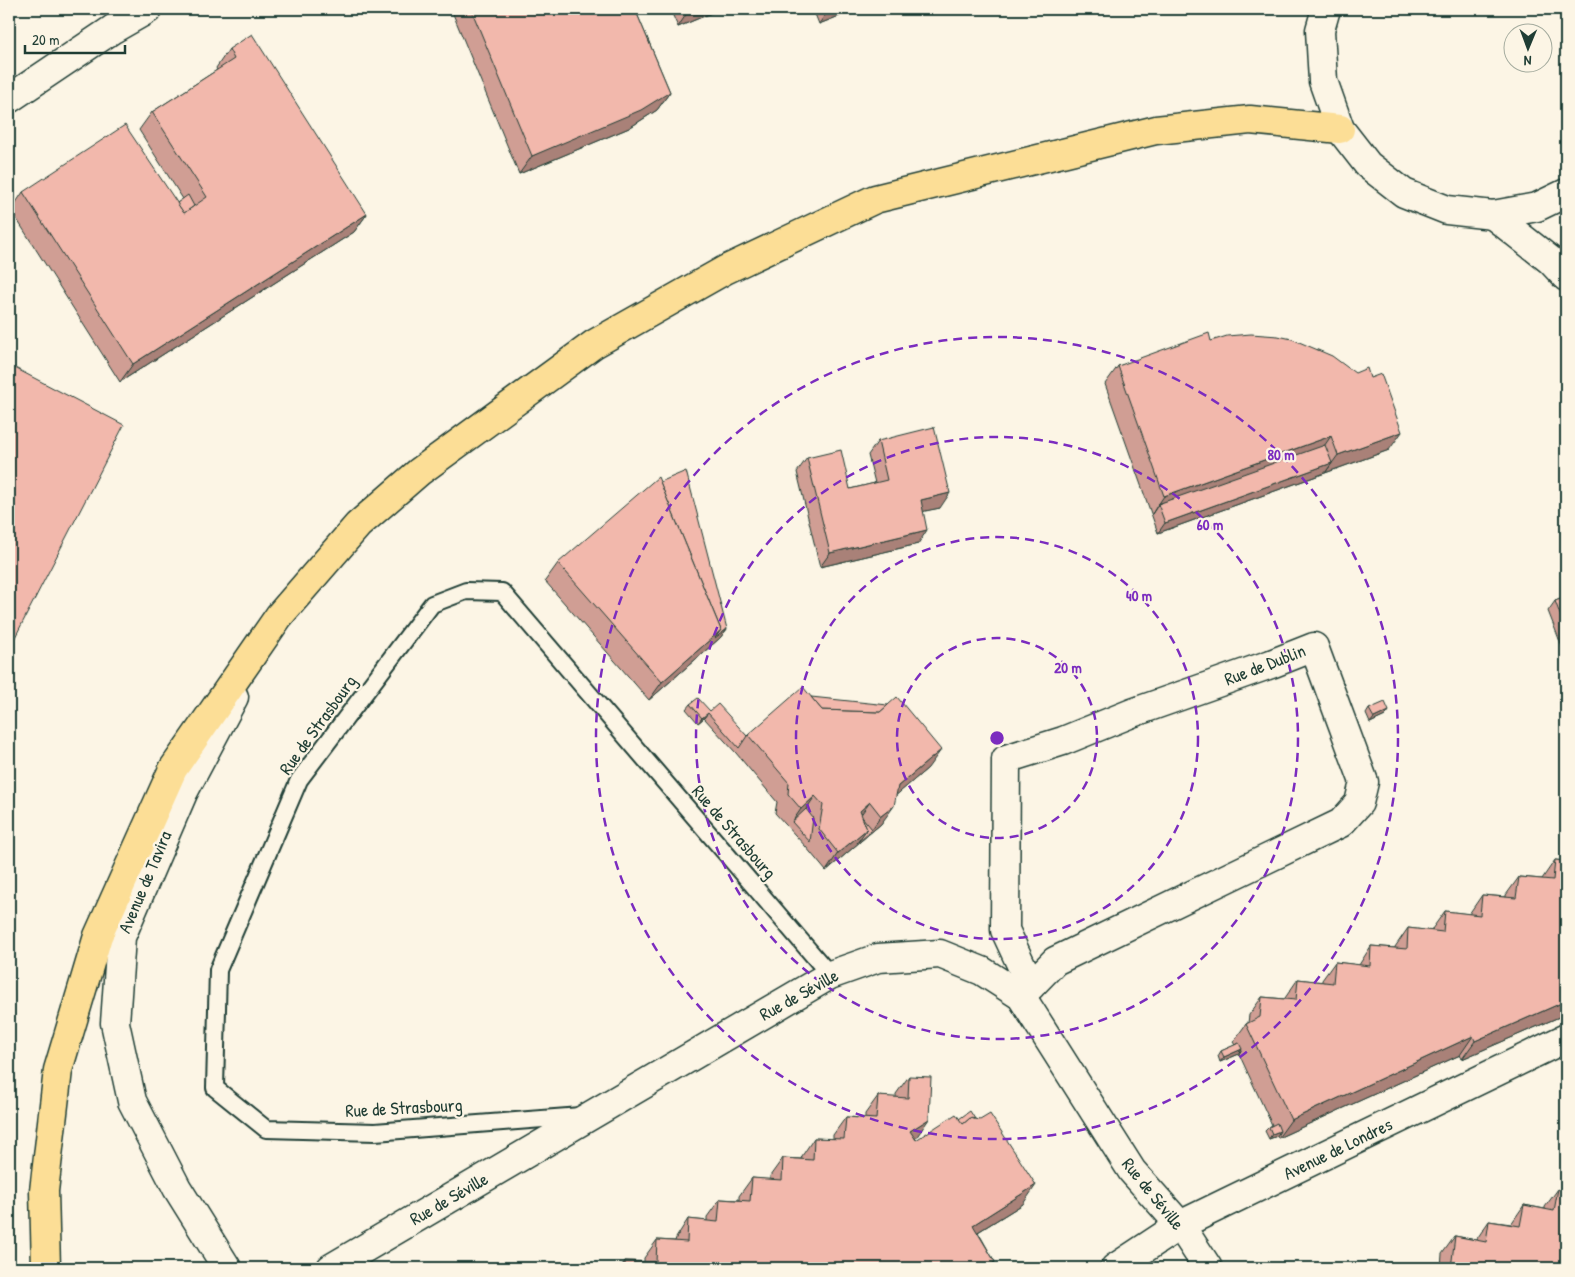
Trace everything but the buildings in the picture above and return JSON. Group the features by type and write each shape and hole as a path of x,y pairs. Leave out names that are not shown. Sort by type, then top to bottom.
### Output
{"main road":[{"path":"46,1268 44,1192 58,1070 98,936 174,769 279,616 358,525 378,507 419,472 594,344 725,270 876,200 1156,130 1250,120 1340,129"}],"street":[{"path":"9,99 113,29 148,9"},
{"path":"1326,9 1320,30 1323,81 1340,129 1368,165 1404,193 1446,210 1492,215 1537,206 1566,193"},
{"path":"1492,215 1550,260 1566,277"},
{"name":"Avenue de Tavira","path":"227,1268 177,1188 132,1101 115,1023 121,937 182,793 279,616"},
{"name":"Rue de Dublin","path":"1314,647 1364,782 1359,803 1341,822 1055,961 1026,991 1005,930 1006,759 1063,741 1132,713 1314,647"},
{"name":"Rue de Séville","path":"331,1268 830,975 878,958 940,954 1026,991 1132,1171 1180,1225 1208,1268"},
{"name":"Avenue de Londres","path":"1115,1268 1180,1225 1566,1038"}],"lane":[{"name":"Rue de Strasbourg","path":"591,1115 375,1132 266,1129 215,1088 218,970 300,780 432,604 466,591 502,592 830,975"}]}
